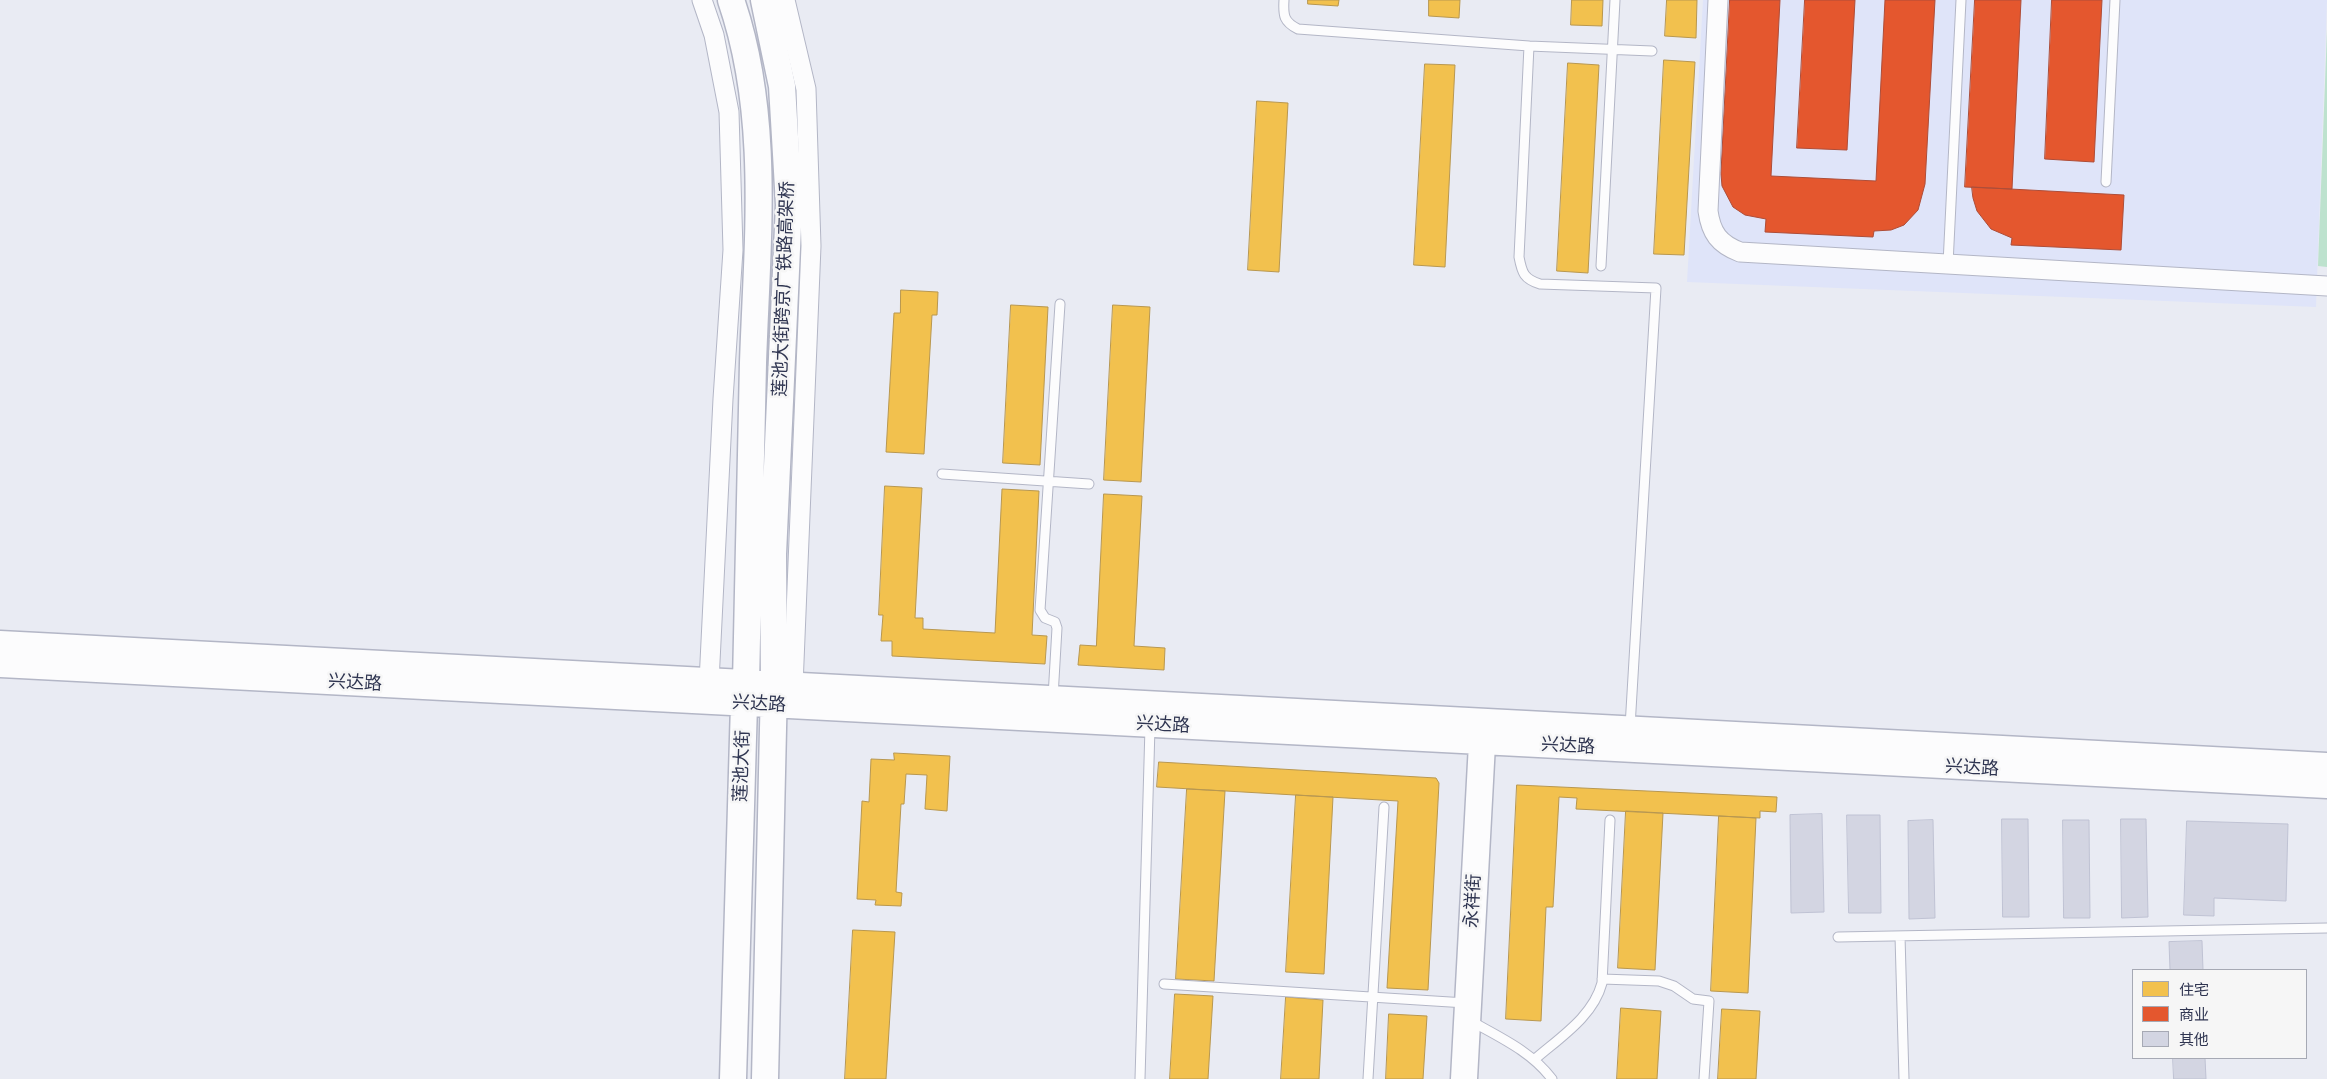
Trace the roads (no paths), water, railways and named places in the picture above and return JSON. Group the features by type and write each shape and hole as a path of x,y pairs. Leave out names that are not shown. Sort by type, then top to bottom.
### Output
{"main road":[{"name":"莲池大街跨京广铁路高架桥","path":"731,0 752,85 760,172 750,452"},
{"name":"莲池大街跨京广铁路高架桥","path":"764,0 782,86 789,205 777,460"},
{"name":"莲池大街","path":"733,1079 745,694 750,452"},
{"name":"莲池大街","path":"766,1079 779,692 773,554 777,460"},
{"name":"兴达路","path":"0,644 709,682 745,694"},
{"name":"兴达路","path":"0,664 745,694 779,692 1053,700 1482,732 2327,785"},
{"name":"兴达路","path":"779,692 1150,724 1482,732 1630,730 2327,766"},
{"name":"永祥街","path":"1464,1079 1482,732"}],"street":[{"path":"702,0 714,35 729,112 734,250 723,399 709,682"},
{"path":"779,692 811,246 806,89 785,0"},
{"path":"1718,0 1708,211 1710,224 1716,239 1729,248 1740,252 2327,286"}],"lane":[{"path":"1284,0 1283,17 1288,24 1298,29 1529,46 1652,51"},
{"path":"1601,266 1615,0"},
{"path":"1948,264 1961,0"},
{"path":"2106,182 2115,0"},
{"path":"1529,46 1518,257 1522,273 1529,280 1540,284 1656,288 1630,730"},
{"path":"1053,700 1057,628 1055,622 1044,618 1040,610 1060,304"},
{"path":"942,474 1089,484"},
{"path":"1140,1079 1150,724"},
{"path":"1368,1079 1384,807"},
{"path":"1534,1060 1592,1009 1598,997 1602,979 1610,820"},
{"path":"1838,937 2327,928"},
{"path":"1900,936 1904,1079"},
{"path":"1602,979 1659,981 1674,986 1693,999 1709,1001 1704,1079"},
{"path":"1164,984 1373,997 1468,1011 1518,1046 1552,1079"}]}
